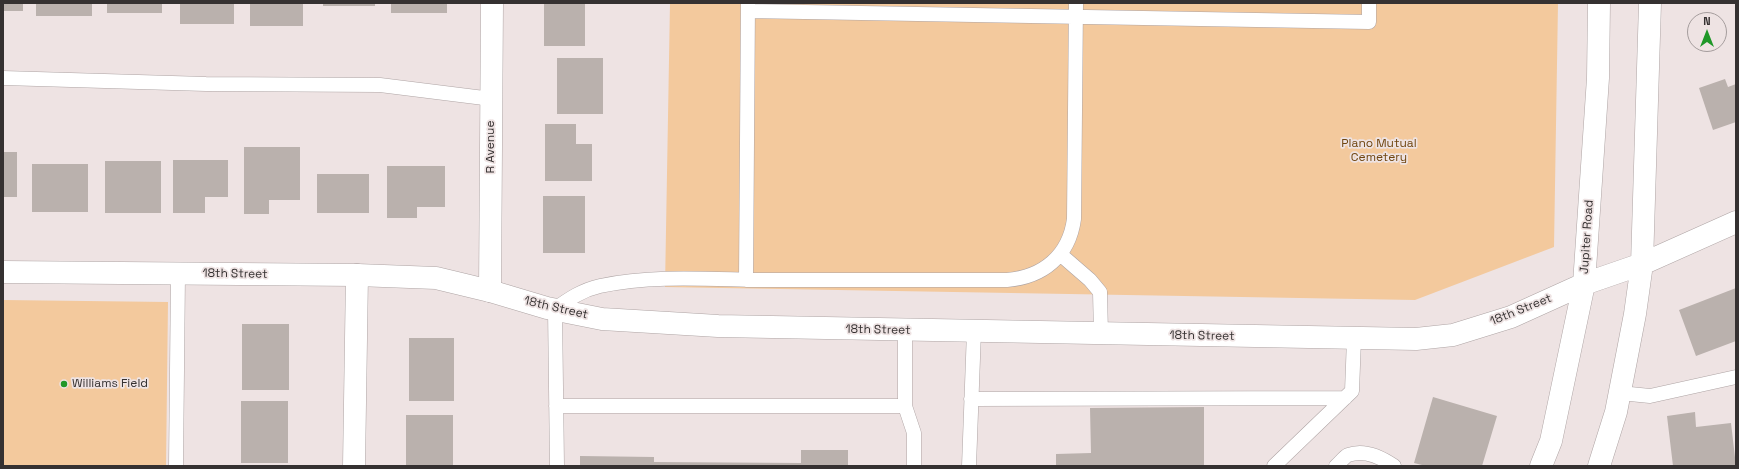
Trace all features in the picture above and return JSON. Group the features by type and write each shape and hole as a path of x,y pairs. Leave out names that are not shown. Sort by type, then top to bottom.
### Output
{"street":[{"name":"R Avenue","path":"490,291 492,3"},
{"name":"Jupiter Road","path":"1541,466 1551,441 1584,284 1598,78 1599,3"},
{"path":"1599,466 1616,412 1642,264 1650,3"},
{"name":"18th Street","path":"3,272 436,278 555,309 602,319 718,326 1416,339 1453,335 1511,318 1584,284 1642,264 1736,222"},
{"path":"354,466 357,276"}],"lane":[{"path":"746,280 748,7 1076,10 1369,22 1369,3"},
{"path":"557,466 555,309 572,297 600,286 659,280 1021,279 1045,268 1060,254 1069,240 1074,219 1076,10"},
{"path":"3,78 206,84 380,85 492,99"},
{"path":"1060,254 1090,280 1100,292 1101,334"},
{"path":"176,466 178,274"},
{"path":"905,330 905,406 914,433 914,466"},
{"path":"968,466 974,331"},
{"path":"1274,466 1352,391 1354,339"},
{"path":"1620,393 1650,396 1736,377"},
{"path":"972,399 1345,398"},
{"path":"556,406 905,406"},
{"path":"1336,466 1348,455 1368,453 1385,460 1394,466"}],"green space":[{"name":"Plano Mutual Cemetery","path":"670,3 1558,3 1554,247 1415,300 665,287"},
{"name":"Williams Field","path":"3,300 168,302 166,466 3,466"}],"building":[{"path":"3,3 23,3 23,11 3,11"},
{"path":"36,3 92,3 92,16 36,16"},
{"path":"107,3 162,3 162,13 107,13"},
{"path":"180,3 234,3 234,24 180,24"},
{"path":"250,3 303,3 303,26 250,26"},
{"path":"323,3 375,3 375,6 323,6"},
{"path":"391,3 447,3 447,13 391,13"},
{"path":"544,3 585,3 585,46 544,46"},
{"path":"557,58 603,58 603,114 557,114"},
{"path":"1725,79 1728,87 1736,84 1736,122 1713,130 1699,88"},
{"path":"545,124 576,124 576,144 592,144 592,181 545,181"},
{"path":"244,147 300,147 300,200 269,200 269,214 244,214"},
{"path":"3,152 17,152 17,197 3,197"},
{"path":"173,160 228,160 228,197 205,197 205,213 173,213"},
{"path":"105,161 161,161 161,213 105,213"},
{"path":"32,164 88,164 88,212 32,212"},
{"path":"387,166 445,166 445,207 417,207 417,218 387,218"},
{"path":"317,174 369,174 369,213 317,213"},
{"path":"543,196 585,196 585,253 543,253"},
{"path":"1736,288 1736,341 1696,356 1679,310"},
{"path":"242,324 289,324 289,390 242,390"},
{"path":"409,338 454,338 454,401 409,401"},
{"path":"1433,397 1497,416 1482,466 1426,466 1414,463"},
{"path":"241,401 288,401 288,463 241,463"},
{"path":"1204,407 1204,466 1056,466 1056,454 1091,453 1090,408"},
{"path":"1695,412 1696,427 1731,423 1736,466 1673,466 1667,416"},
{"path":"406,415 453,415 453,466 406,466"},
{"path":"801,450 848,450 848,466 580,466 580,456 654,457 654,462 801,463"}],"place":[{"name":"Williams Field","path":"64,384"}]}
